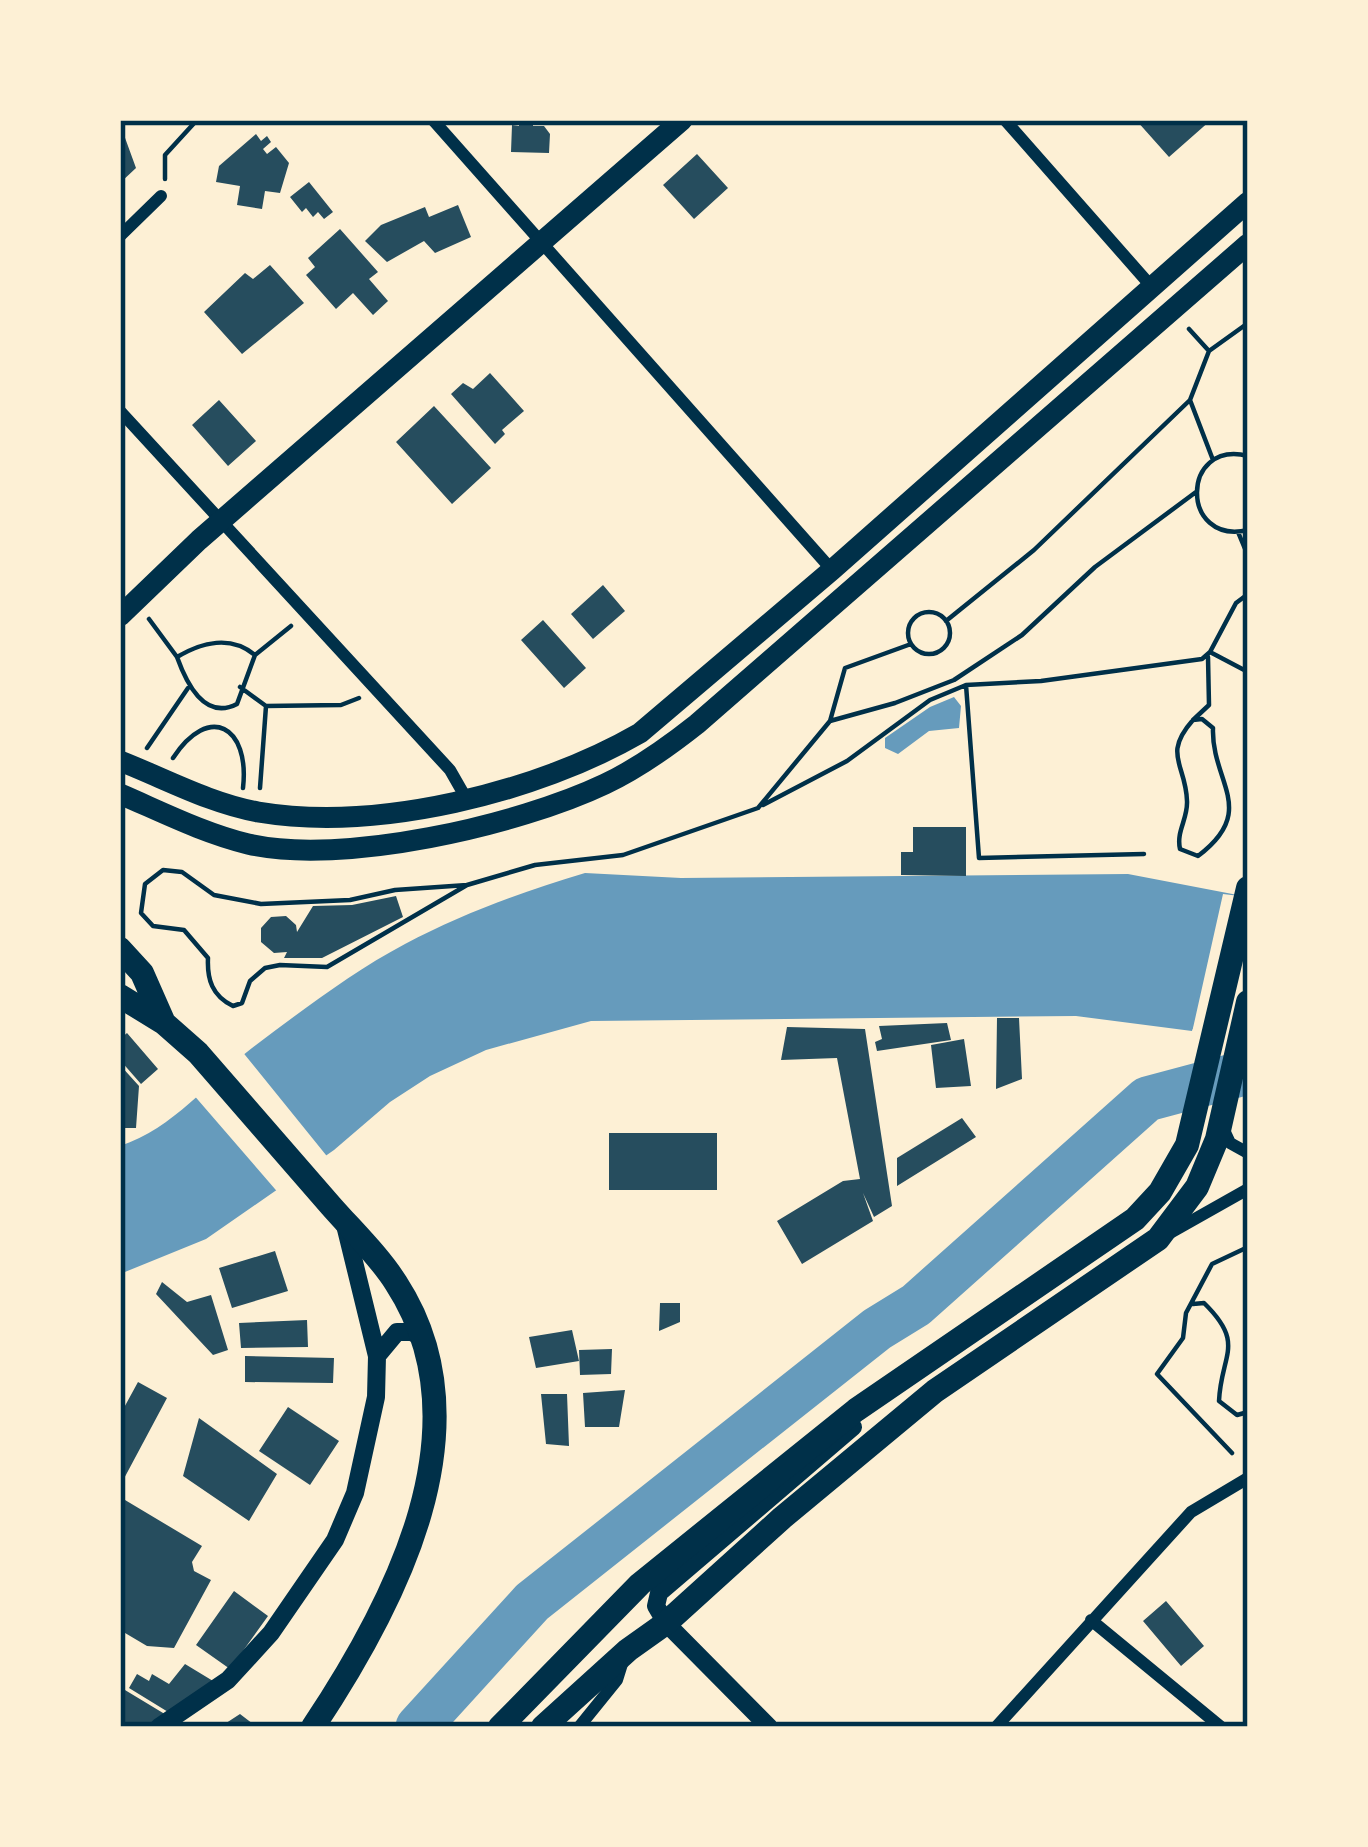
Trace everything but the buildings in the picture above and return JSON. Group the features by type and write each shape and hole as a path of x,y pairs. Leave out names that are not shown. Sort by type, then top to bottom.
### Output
{"main road":[{"path":"120,616 682,120"},
{"path":"120,760 210,800 256,812 310,818 350,818 466,798 567,771 640,734 832,571 1248,202"},
{"path":"120,794 250,844 310,850 363,847 472,826 575,798 639,766 697,724 1248,244"},
{"path":"1151,286 1173,309"},
{"path":"832,571 851,593"},
{"path":"500,1727 640,1584 856,1410 1135,1219 1160,1192 1187,1144 1247,892"},
{"path":"120,949 142,974 164,1023"},
{"path":"120,996 164,1023 198,1053 396,1282 424,1338 434,1418 431,1464 420,1515 373,1628 313,1727"},
{"path":"543,1727 935,1391 1158,1239 1197,1187 1219,1131 1248,1003"}],"street":[{"path":"433,120 832,571"},
{"path":"1005,120 1151,286"},
{"path":"120,236 160,196"},
{"path":"120,411 450,770 466,798 472,826"},
{"path":"1219,1131 1248,1153"},
{"path":"1158,1239 1248,1189"},
{"path":"158,1727 228,1680 271,1633 334,1540 355,1492 376,1397 377,1356 344,1221"},
{"path":"377,1356 386,1340 398,1332 424,1338"},
{"path":"769,1727 666,1623 656,1606 659,1593 863,1419 888,1388"},
{"path":"996,1727 1191,1512 1248,1478"},
{"path":"1091,1620 1221,1727"},
{"path":"580,1727 617,1680 628,1650"}],"path":[{"path":"160,196 167,172 164,155 197,120"},
{"path":"1173,309 1209,351"},
{"path":"946,621 1034,550 1190,400 1209,351 1248,323"},
{"path":"1190,400 1214,460"},
{"path":"830,721 954,680 1022,635 1095,568 1196,491 1204,468 1214,460 1225,454 1248,456"},
{"path":"1196,491 1203,516 1213,525 1248,530"},
{"path":"1238,532 1248,556"},
{"path":"1193,720 1209,721 1213,728 1215,757 1227,780 1229,801 1226,825 1198,856 1180,849 1177,836 1187,795 1175,749 1182,732 1193,720 1209,705 1209,655 1236,603 1248,594"},
{"path":"934,613 946,621 949,640 941,650 922,653 911,644 910,624 920,614 934,613"},
{"path":"148,618 178,657 188,688 213,707 227,709 237,704 255,655 291,626"},
{"path":"178,657 215,642 244,646 255,655"},
{"path":"758,808 830,721 845,668 911,644"},
{"path":"467,885 327,967 265,968 250,981 242,1004 233,1006 215,993 207,976 208,958 184,930 153,926 141,913 140,901 145,884 163,870 182,872 214,895 260,904 350,900 395,890 467,885 536,865 623,856 758,808 847,761 930,700 966,685 1041,681 1209,655 1248,672"},
{"path":"966,685 979,858 1144,854"},
{"path":"240,687 266,706 341,705 359,698"},
{"path":"146,748 188,688"},
{"path":"260,791 266,706"},
{"path":"171,760 187,738 215,727 240,742 245,755 243,788"},
{"path":"1232,1453 1157,1374 1183,1338 1186,1312 1212,1264 1248,1247"},
{"path":"1193,1304 1204,1303 1225,1323 1229,1360 1219,1401 1237,1415 1248,1412"}],"water":[{"path":"954,697 961,706 959,728 929,731 898,754 885,748 885,738 930,707"},
{"path":"585,873 681,878 1128,874 1248,897 1192,1031 1076,1016 591,1021 486,1050 430,1076 206,1239 120,1274 120,1146 174,1116 252,1048 385,955 471,913"}],"pier":[{"path":"1223,894 1248,897 1248,1054 1191,1037"},
{"path":"241,1050 330,1160 281,1196 192,1093"}],"waterway":[{"path":"418,1727 532,1602 877,1329 916,1305 1147,1099 1248,1072"}]}
